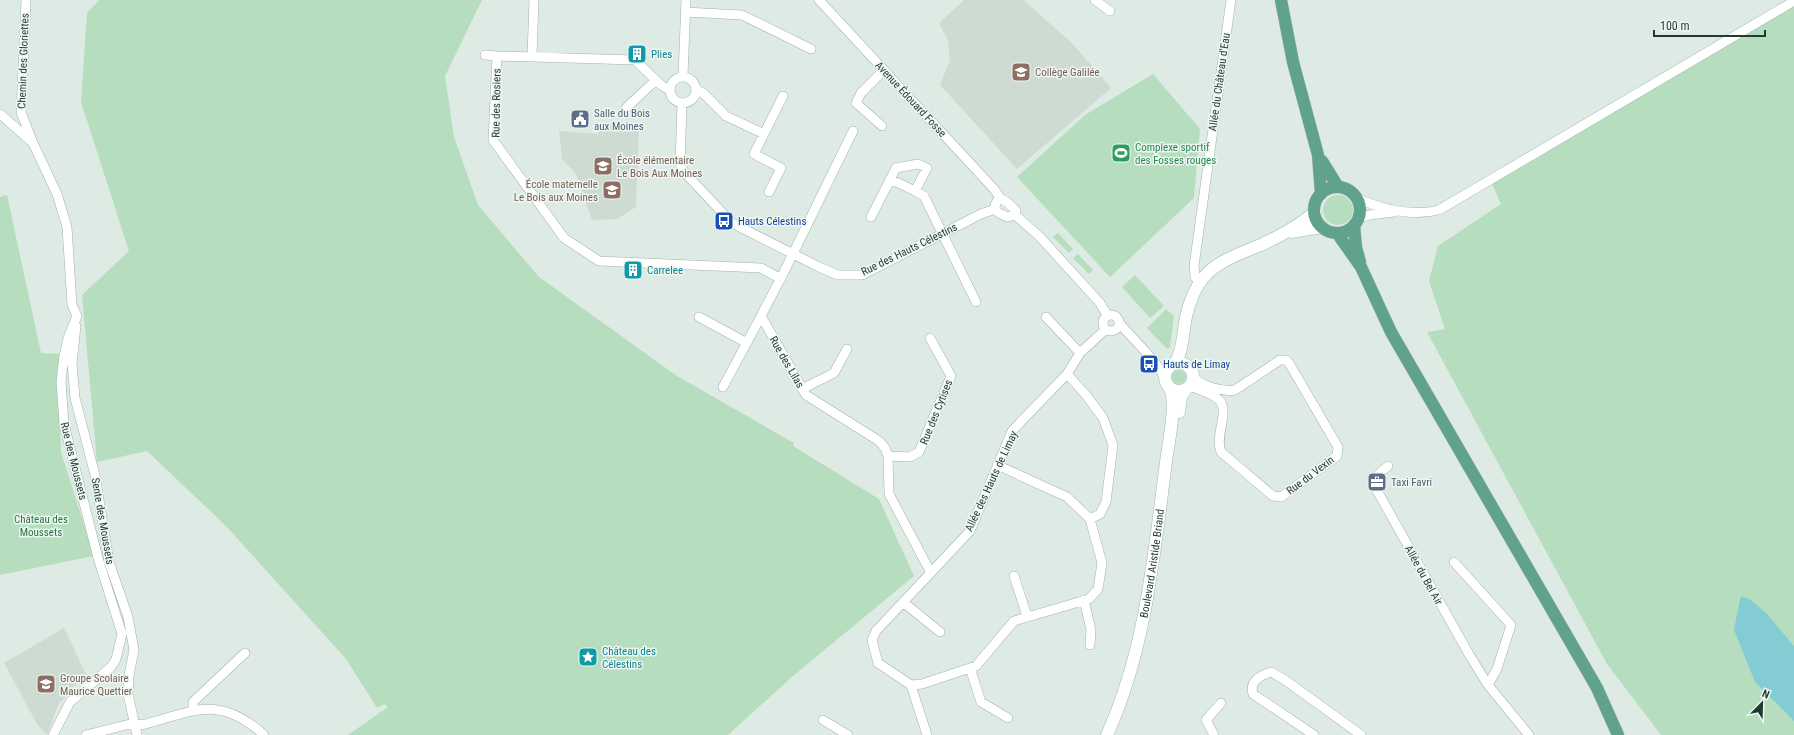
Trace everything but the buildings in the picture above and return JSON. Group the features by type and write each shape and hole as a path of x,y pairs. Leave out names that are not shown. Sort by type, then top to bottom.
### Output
{"main road":[{"path":"1281,0 1293,62 1318,155 1321,194"},
{"path":"1318,155 1338,187 1356,198 1360,211 1357,222 1356,247 1361,267"},
{"path":"1338,187 1327,190 1321,194 1317,200 1315,212 1317,220 1322,227 1330,232 1337,233 1349,230 1357,222"},
{"name":"Boulevard Aristide Briand","path":"1107,735 1129,674 1148,593 1170,431 1173,397 1170,374 1178,358 1186,317 1191,302 1200,282 1221,262 1286,233 1315,212"},
{"name":"Boulevard Aristide Briand","path":"1286,233 1322,227"},
{"path":"1337,233 1361,267 1391,332 1597,688 1618,735"},
{"name":"Boulevard Aristide Briand","path":"1112,735 1129,691 1144,634 1154,582 1180,401 1189,380 1186,360 1191,302"},
{"path":"1180,364 1189,380 1177,391 1170,374 1180,364"}],"street":[{"path":"532,56 534,0"},
{"path":"683,76 686,0"},
{"name":"Avenue Édouard Fosse","path":"819,0 996,191 1001,199"},
{"path":"1096,0 1110,11"},
{"name":"Allée du Château d'Eau","path":"1200,282 1195,277 1194,266 1231,0"},
{"name":"Chemin des Gloriettes","path":"24,1 21,112 33,143"},
{"path":"1356,198 1367,203 1399,212 1415,214 1439,210 1794,1"},
{"path":"685,12 742,15 811,49"},
{"name":"Rue des Rosiers","path":"485,55 635,60 669,90"},
{"name":"Rue des Rosiers","path":"497,56 493,140 564,238 599,261 761,268 781,279"},
{"path":"882,126 856,104 860,93 884,70"},
{"path":"683,76 691,79 696,86 696,94 690,101 682,104 674,101 669,90 672,82 683,76"},
{"path":"626,108 656,80"},
{"path":"696,90 703,93 726,116 764,134"},
{"path":"769,192 781,168 754,154 783,96"},
{"name":"Rue des Hauts Célestins","path":"682,104 680,164 682,169 732,223 833,274 862,275 981,214 994,209"},
{"path":"0,114 33,143 57,194 66,227 72,305 77,316"},
{"path":"723,387 781,279 854,131"},
{"path":"871,217 896,168 918,164 927,168 915,191"},
{"path":"890,179 924,196 976,302"},
{"path":"1015,215 1008,217 998,213 994,209 996,201 1001,199 1013,206 1016,211 1015,215 1038,236 1100,303 1107,315"},
{"path":"1357,222 1370,215 1399,212"},
{"path":"1107,315 1115,315 1120,324 1154,361 1170,374"},
{"path":"1107,315 1102,322 1106,329 1113,331 1120,324"},
{"name":"Sente des Moussets","path":"77,316 72,364 75,398 95,475 109,562 129,624 134,650 128,675 128,694 137,735"},
{"name":"Rue des Moussets","path":"53,735 70,702 111,667 116,659 122,634 98,558 64,424 61,381 64,356 68,338 77,316"},
{"name":"Rue des Lilas","path":"761,316 806,395 879,441 888,456"},
{"path":"699,317 747,343"},
{"path":"1046,317 1080,353"},
{"name":"Allée des Hauts de Limay","path":"911,685 878,663 872,640 876,631 970,531 1012,431 1067,374 1080,353 1106,329"},
{"name":"Rue des Cytises","path":"888,456 910,457 919,452 951,376 930,338"},
{"path":"802,388 834,373 847,349"},
{"name":"Rue du Vexin","path":"1280,360 1286,360 1338,447 1337,456 1282,497 1273,496 1221,452 1218,444 1223,412 1222,401 1218,397 1196,388 1189,380 1200,382 1227,392 1235,390 1280,360"},
{"path":"1067,374 1086,395 1103,418 1113,445 1106,502 1100,514 1090,519"},
{"path":"888,456 889,494 931,573"},
{"path":"927,735 911,685 922,684 976,666 1014,621 1088,599 1098,589 1102,563 1090,519 1067,497 998,465"},
{"name":"Allée du Bel Air","path":"1388,466 1376,476 1375,487 1470,656 1488,685 1529,735"},
{"path":"1454,562 1512,625 1497,669 1488,685"},
{"path":"1014,576 1027,616"},
{"path":"1084,600 1091,630 1090,645"},
{"path":"903,602 940,632"},
{"path":"193,710 193,702 245,654"},
{"path":"970,668 981,702 1008,718"},
{"path":"1314,735 1253,694 1252,689 1254,682 1262,674 1271,672 1285,680 1360,735"},
{"path":"1214,735 1206,720 1221,703"},
{"path":"86,735 134,723 142,725 193,710 207,708 226,711 238,716 254,726 264,735"},
{"path":"823,720 848,735"}],"shaded area":[{"name":"Collège Galilée","path":"964,0 1023,0 1071,42 1111,88 1017,169 940,85 950,60 948,41 939,23"},
{"name":"École élémentaire Le Bois Aux Moines","path":"600,122 639,126 636,207 617,219 592,220 576,174 562,159 559,131 598,134"},
{"name":"Groupe Scolaire Maurice Quettier","path":"64,628 87,676 69,690 70,693 59,703 47,735 37,724 4,663"}],"green space":[{"name":"Château des Célestins","path":"99,0 482,0 445,76 454,137 478,205 539,277 677,376 794,443 793,446 879,499 914,576 793,676 728,735 348,735 388,707 384,704 377,708 346,659 226,526 147,451 97,462 82,295 129,251 81,102 87,13"},
{"path":"1794,6 1794,735 1661,735 1607,664 1427,332 1445,329 1429,281 1438,246 1501,204 1492,184"},
{"name":"Complexe sportif des Fosses rouges","path":"1153,74 1200,129 1194,198 1110,277 1017,177 1085,115"},
{"name":"Château des Moussets","path":"7,195 41,353 61,354 59,392 61,452 94,556 0,575 0,197"},
{"path":"1338,195 1344,196 1352,204 1352,216 1344,224 1338,225 1332,224 1324,216 1323,210 1324,204 1332,196"},
{"path":"1058,233 1073,249 1069,253 1053,237"},
{"path":"1078,254 1093,270 1089,274 1073,258"},
{"path":"1135,275 1164,306 1150,318 1122,287"},
{"path":"1166,309 1174,316 1170,347 1167,349 1147,328"},
{"path":"1176,370 1182,370 1186,374 1186,380 1182,384 1176,384 1172,380 1172,374"}],"water":[{"path":"1742,596 1751,600 1766,613 1794,646 1794,721 1755,682 1734,630 1740,599"}],"place":[{"name":"Plies","path":"637,54"},
{"name":"Collège Galilée","path":"1021,72"},
{"name":"Salle du Bois aux Moines","path":"580,119"},
{"name":"Complexe sportif des Fosses rouges","path":"1121,153"},
{"name":"École élémentaire Le Bois Aux Moines","path":"603,166"},
{"name":"École maternelle Le Bois aux Moines","path":"612,190"},
{"name":"Hauts Célestins","path":"724,221"},
{"name":"Carrelee","path":"633,270"},
{"name":"Hauts de Limay","path":"1149,364"},
{"name":"Taxi Favri","path":"1377,482"},
{"name":"Château des Célestins","path":"588,657"},
{"name":"Groupe Scolaire Maurice Quettier","path":"46,684"}]}
